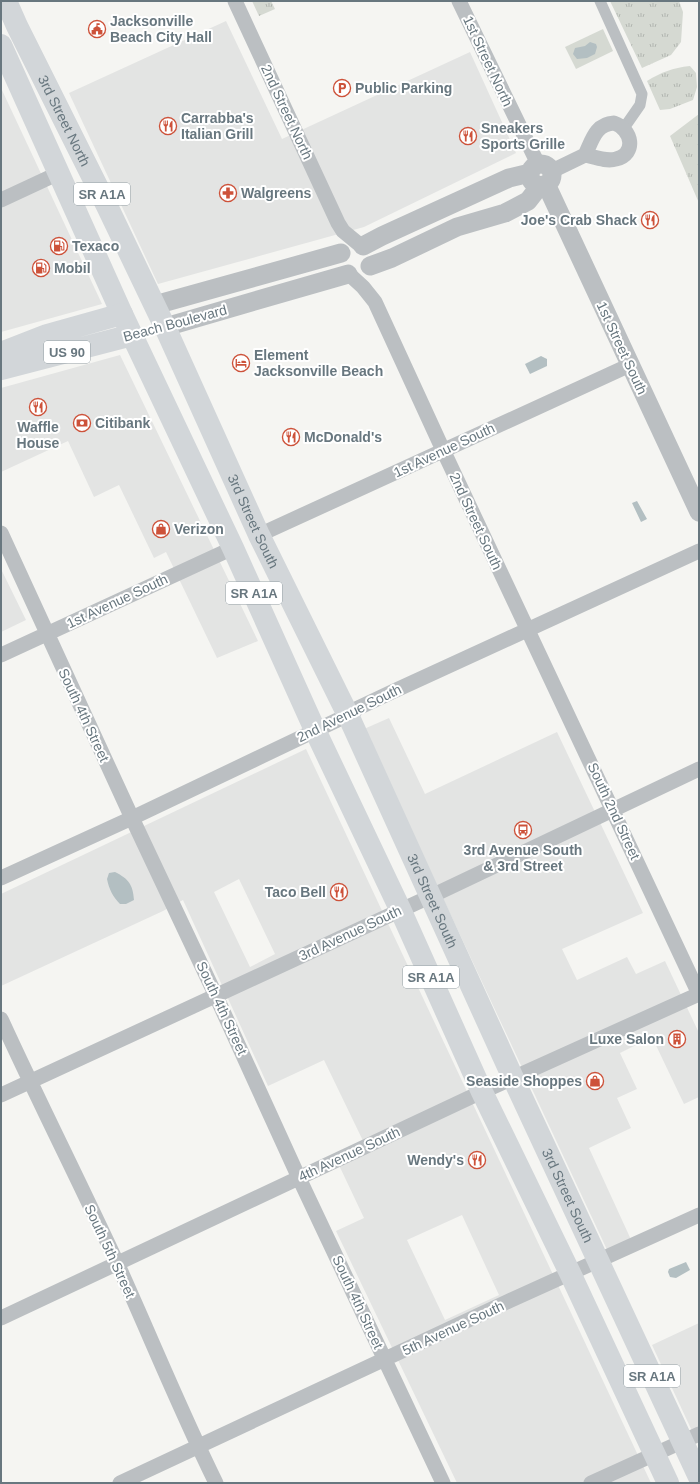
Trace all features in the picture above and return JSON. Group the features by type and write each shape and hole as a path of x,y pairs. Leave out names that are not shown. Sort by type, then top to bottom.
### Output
{"main road":[{"name":"3rd Street North","path":"6,1 165,326"},
{"name":"3rd Street North","path":"1,45 132,335"},
{"name":"Beach Boulevard","path":"1,353 47,335 155,305"},
{"name":"Beach Boulevard","path":"1,369 165,326"},
{"name":"3rd Street South","path":"165,326 259,535 348,715 513,1078 598,1260 691,1438 699,1477"},
{"name":"SR A1A","path":"132,335 233,548 315,730 400,909 482,1092 570,1273 668,1483"}],"street":[{"name":"2nd Street North","path":"235,1 338,223"},
{"name":"1st Street North","path":"459,1 541,176"},
{"path":"600,1 642,94 640,105 624,128"},
{"path":"342,252 351,245 362,246 509,178 541,176 585,155 611,160 617,159 623,156 627,151 630,139 624,128 614,123 602,126 595,134 585,155"},
{"path":"1,200 59,173"},
{"path":"350,275 359,276 370,267 457,227 505,213 528,201 535,192 541,176"},
{"name":"1st Street South","path":"541,176 699,512"},
{"path":"338,223 343,231 370,254 370,267 376,302"},
{"path":"338,223 342,252 340,265 342,269 363,287 376,302"},
{"name":"Beach Boulevard","path":"155,305 342,252"},
{"name":"Beach Boulevard","path":"165,326 350,275"},
{"name":"2nd Street South","path":"376,302 443,450 528,630"},
{"name":"1st Avenue South","path":"259,535 630,365"},
{"name":"South 4th Street","path":"1,533 299,1178 443,1483"},
{"name":"1st Avenue South","path":"1,655 233,548"},
{"name":"2nd Avenue South","path":"1,878 132,818 348,715 358,708 699,551"},
{"name":"South 2nd Street","path":"528,630 699,994"},
{"name":"3rd Avenue South","path":"1,1095 699,770"},
{"name":"4th Avenue South","path":"1,1318 482,1092 699,994"},
{"name":"South 5th Street","path":"1,1019 117,1264 216,1483"},
{"name":"5th Avenue South","path":"120,1483 598,1260 699,1215"},
{"path":"591,1483 691,1438"}],"shaded area":[{"path":"226,21 282,139 470,52 516,153 364,227 158,284 69,93"},
{"path":"590,42 596,44 597,47 595,54 587,58 577,59 573,54 575,48 585,46"},
{"path":"1,88 102,304 1,332"},
{"path":"120,355 258,641 217,658 166,552 154,558 119,485 94,497 68,441 1,472 1,388"},
{"path":"541,356 547,359 547,366 530,374 525,364"},
{"path":"637,501 647,519 641,522 632,503"},
{"path":"1,569 26,620 1,632"},
{"path":"389,718 425,794 557,732 643,913 562,949 577,980 627,957 636,974 665,961 699,1033 699,1097 684,1104 652,1037 620,1053 637,1089 617,1098 631,1128 589,1148 633,1244 609,1254 364,729"},
{"path":"306,749 651,1483 457,1483 336,1231 364,1218 337,1161 366,1147 324,1060 268,1086 183,900 163,911 1,986 1,894","holes":["239,879 275,954 250,967 214,892","462,1215 499,1295 445,1320 407,1240"]},
{"path":"115,872 127,880 133,890 134,900 126,904 120,904 113,896 109,886 107,879 109,873"},
{"path":"686,1262 690,1270 676,1278 670,1277 668,1272 669,1269"},
{"path":"699,1323 699,1446 652,1345"}],"green space":[{"path":"252,1 271,1 275,9 259,16"},
{"path":"610,1 679,1 683,12 681,42 671,55 642,68"},
{"path":"603,29 613,51 576,69 565,47"},
{"path":"690,66 696,73 697,87 693,100 670,109 660,110 647,81 667,71"},
{"path":"699,114 699,203 670,136"}],"place":[{"name":"Jacksonville Beach City Hall","path":"97,29"},
{"name":"Public Parking","path":"342,88"},
{"name":"Carrabba's Italian Grill","path":"168,126"},
{"name":"Sneakers Sports Grille","path":"468,136"},
{"name":"Walgreens","path":"228,193"},
{"name":"Joe's Crab Shack","path":"650,220"},
{"name":"Texaco","path":"59,246"},
{"name":"Mobil","path":"41,268"},
{"name":"Element Jacksonville Beach","path":"241,363"},
{"name":"Waffle House","path":"38,407"},
{"name":"Citibank","path":"82,423"},
{"name":"McDonald's","path":"291,437"},
{"name":"Verizon","path":"161,529"},
{"name":"3rd Avenue South & 3rd Street","path":"523,830"},
{"name":"Taco Bell","path":"339,892"},
{"name":"Luxe Salon","path":"677,1039"},
{"name":"Seaside Shoppes","path":"595,1081"},
{"name":"Wendy's","path":"477,1160"}]}
